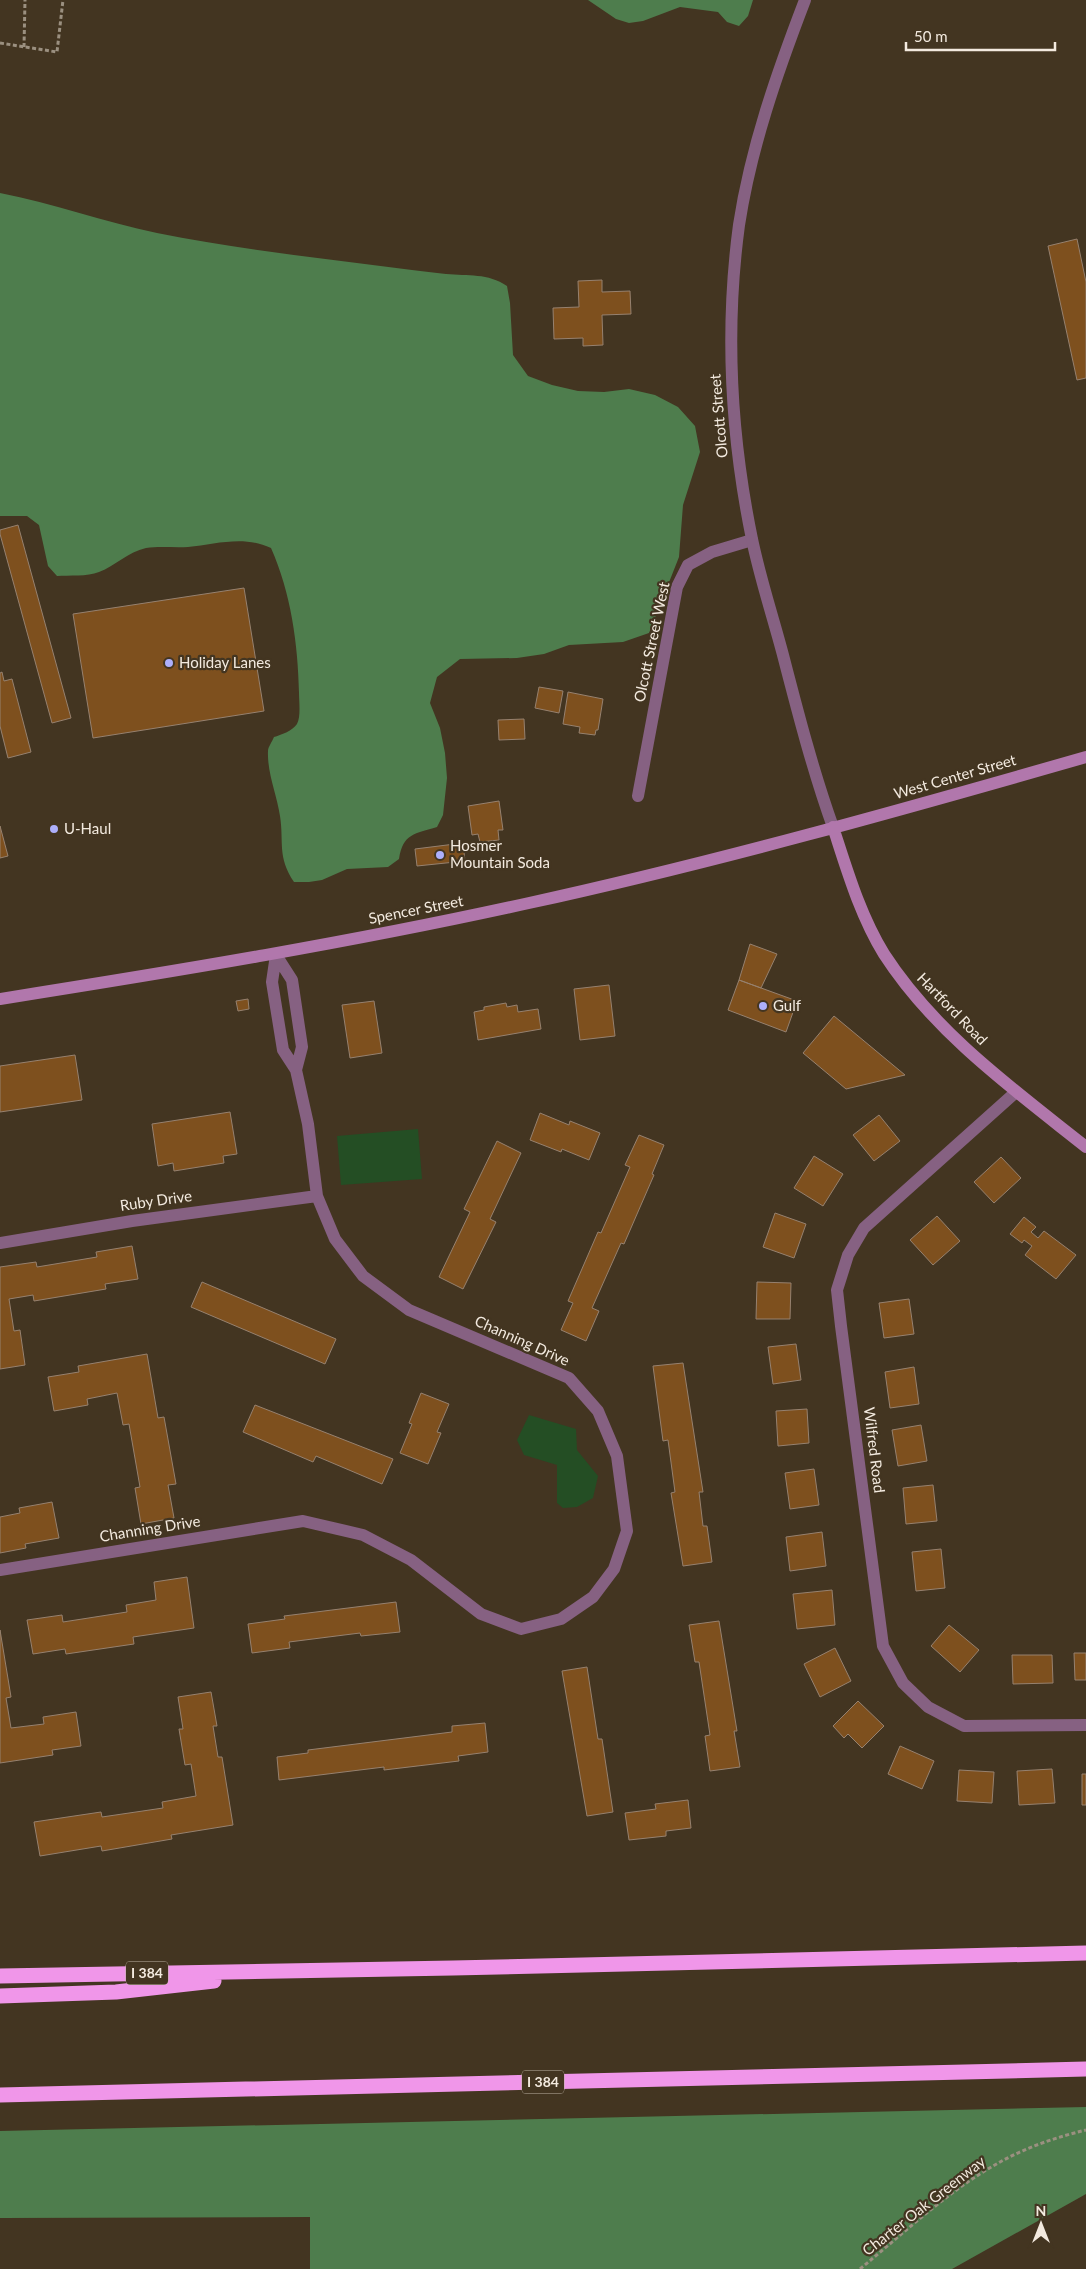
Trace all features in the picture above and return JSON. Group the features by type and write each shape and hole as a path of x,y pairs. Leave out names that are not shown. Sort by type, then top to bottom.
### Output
{"highway":[{"name":"I 384","path":"0,1976 1086,1953"},
{"path":"0,1996 116,1992 294,1971"},
{"name":"I 384","path":"0,2095 1086,2069"}],"main road":[{"name":"West Center Street","path":"833,827 1086,757"},
{"name":"Spencer Street","path":"0,999 276,954 529,903 721,858 833,827"},
{"name":"Hartford Road","path":"833,827 853,888 883,952 913,995 956,1040 1016,1092 1086,1147"}],"street":[{"name":"Olcott Street","path":"805,0 783,56 759,134 739,226 734,284 732,367 737,452 752,540 816,780 833,827"},
{"name":"Olcott Street West","path":"638,796 678,587 688,565 712,552 752,540"},
{"name":"Channing Drive","path":"0,1570 303,1521 363,1535 411,1560 481,1614 521,1628 561,1619 593,1597 614,1569 627,1531 617,1456 598,1412 569,1378 409,1310 363,1276 335,1239 317,1196 308,1124 296,1070 283,1050 272,982 276,954"},
{"name":"Channing Drive","path":"276,954 292,980 302,1047 296,1070"},
{"name":"Wilfred Road","path":"1016,1092 864,1228 848,1255 837,1290 883,1646 903,1684 928,1707 964,1726 1086,1724"},
{"name":"Ruby Drive","path":"0,1243 132,1220 317,1196"}],"path":[{"path":"24,47 25,0"},
{"path":"0,43 57,52 63,0"},
{"name":"Charter Oak Greenway","path":"860,2269 985,2170 1027,2149 1086,2130"}],"green space":[{"path":"588,0 753,0 748,16 739,26 727,22 718,12 680,7 643,21 629,23 616,19"},
{"path":"0,193 137,229 189,239 316,258 442,274 485,277 507,286 510,303 513,355 528,376 552,385 578,391 604,392 629,389 655,395 678,407 695,426 700,452 683,505 679,557 649,633 623,642 569,645 544,654 517,658 460,659 437,677 430,703 440,728 447,778 443,815 437,827 416,833 407,839 399,859 388,867 347,869 322,880 294,882 283,857 280,816 269,767 268,751 274,737 289,731 297,724 299,713 298,675 292,619 284,583 271,548 261,544 240,541 188,547 146,548 94,574 57,576 48,566 39,525 27,516 0,516"},
{"path":"418,1129 422,1179 341,1185 337,1136"},
{"path":"529,1415 576,1429 577,1450 598,1476 593,1498 577,1507 563,1508 557,1503 557,1465 524,1455 517,1440"},
{"path":"1086,2107 1086,2194 952,2269 310,2269 310,2217 0,2218 0,2131"}],"building":[{"path":"1077,239 1086,282 1086,378 1077,380 1048,246"},
{"path":"602,280 602,292 630,291 631,314 602,315 603,345 583,346 583,338 554,339 553,308 579,307 578,281"},
{"path":"18,525 71,718 52,723 0,534 0,530"},
{"name":"Holiday Lanes","path":"244,588 264,711 93,738 73,614"},
{"path":"2,672 4,681 12,679 31,752 8,758 0,726 0,673"},
{"path":"539,687 563,691 559,713 535,708"},
{"path":"568,692 603,699 598,730 596,730 595,735 579,733 580,727 563,724"},
{"path":"524,719 525,739 499,740 498,720"},
{"path":"499,801 503,830 498,830 499,840 480,842 478,834 472,835 468,806"},
{"path":"0,826 8,856 0,858"},
{"name":"Hosmer Mountain Soda","path":"463,843 465,861 417,866 415,849"},
{"name":"Gulf","path":"750,944 777,954 761,988 739,980"},
{"name":"Gulf","path":"739,980 797,1001 786,1032 728,1010"},
{"path":"609,985 615,1036 580,1040 574,989"},
{"path":"248,999 249,1009 238,1011 236,1001"},
{"path":"374,1001 382,1053 350,1058 342,1005"},
{"path":"506,1003 507,1007 517,1005 518,1012 538,1009 541,1029 478,1040 474,1012 484,1010 484,1007"},
{"path":"834,1016 905,1075 846,1089 803,1053"},
{"path":"75,1055 82,1100 0,1112 0,1066"},
{"path":"230,1112 237,1154 223,1156 224,1163 174,1171 173,1163 158,1166 152,1124"},
{"path":"540,1113 569,1125 570,1121 600,1133 589,1160 562,1149 561,1152 530,1140"},
{"path":"879,1115 900,1141 874,1161 853,1135"},
{"path":"639,1135 664,1145 652,1174 654,1175 624,1244 621,1243 592,1308 599,1311 586,1341 561,1330 573,1303 568,1301 598,1232 601,1233 630,1167 625,1165"},
{"path":"497,1141 521,1153 490,1219 496,1222 463,1289 439,1277 470,1212 464,1209"},
{"path":"814,1156 843,1174 823,1206 794,1188"},
{"path":"1001,1157 1021,1178 994,1203 974,1182"},
{"path":"775,1213 806,1224 794,1258 763,1247"},
{"path":"937,1216 960,1241 933,1265 910,1240"},
{"path":"1024,1217 1036,1227 1031,1232 1038,1238 1044,1231 1076,1255 1056,1279 1025,1255 1032,1246 1024,1240 1022,1243 1010,1234"},
{"path":"132,1246 138,1279 105,1284 106,1289 34,1301 33,1295 9,1299 14,1331 20,1330 25,1365 0,1369 0,1267 36,1262 37,1267 97,1257 96,1252"},
{"path":"202,1282 336,1339 325,1364 191,1307"},
{"path":"757,1282 791,1283 790,1319 756,1319"},
{"path":"909,1299 914,1334 884,1338 879,1303"},
{"path":"796,1344 801,1380 773,1384 768,1347"},
{"path":"147,1354 158,1418 164,1417 176,1484 168,1485 174,1518 141,1524 135,1488 140,1487 129,1424 123,1425 117,1393 87,1399 88,1405 54,1411 48,1377 79,1372 78,1366"},
{"path":"683,1363 703,1492 699,1492 703,1526 707,1526 712,1562 683,1566 671,1493 675,1492 668,1440 663,1441 653,1366"},
{"path":"914,1367 919,1404 890,1408 885,1372"},
{"path":"421,1393 449,1404 437,1432 441,1433 428,1464 400,1453 412,1424 409,1423"},
{"path":"255,1405 393,1459 382,1484 316,1456 313,1462 243,1432"},
{"path":"807,1409 809,1443 778,1446 776,1411"},
{"path":"921,1425 927,1461 898,1466 892,1430"},
{"path":"814,1469 819,1505 790,1509 785,1473"},
{"path":"933,1485 937,1521 906,1524 903,1488"},
{"path":"52,1502 59,1538 25,1544 26,1548 0,1553 0,1517 20,1513 19,1508"},
{"path":"822,1532 826,1566 790,1571 786,1537"},
{"path":"941,1549 945,1588 916,1591 912,1552"},
{"path":"187,1577 194,1628 133,1637 134,1644 66,1654 65,1649 33,1654 27,1620 62,1615 63,1622 127,1612 126,1605 156,1600 154,1582"},
{"path":"832,1590 835,1625 797,1629 793,1594"},
{"path":"396,1602 400,1632 361,1636 360,1633 289,1642 290,1648 252,1653 248,1624 285,1619 284,1616"},
{"path":"719,1621 737,1731 734,1731 740,1767 710,1771 705,1736 710,1735 699,1662 695,1662 689,1625"},
{"path":"949,1625 979,1650 960,1672 931,1646"},
{"path":"0,1630 11,1697 6,1698 11,1728 44,1724 43,1717 76,1712 81,1746 52,1750 53,1755 0,1763"},
{"path":"835,1648 851,1681 820,1697 804,1664"},
{"path":"1074,1653 1086,1653 1086,1680 1075,1680"},
{"path":"1012,1655 1052,1655 1053,1683 1013,1684"},
{"path":"587,1667 598,1739 602,1739 613,1812 587,1816 562,1671"},
{"path":"211,1692 217,1726 213,1726 218,1757 222,1757 233,1825 171,1835 172,1839 102,1851 101,1846 40,1856 34,1822 101,1812 102,1817 163,1808 162,1802 196,1796 191,1764 185,1765 179,1729 183,1729 178,1697"},
{"path":"858,1701 884,1726 862,1748 848,1734 844,1738 833,1726"},
{"path":"485,1723 488,1752 458,1756 459,1761 384,1770 384,1767 279,1780 277,1757 308,1753 308,1750 452,1732 452,1726"},
{"path":"900,1746 934,1761 922,1789 888,1774"},
{"path":"1052,1769 1055,1803 1019,1805 1017,1771"},
{"path":"959,1770 994,1772 992,1803 957,1801"},
{"path":"1082,1774 1086,1774 1086,1805 1082,1805"},
{"path":"688,1800 691,1828 666,1831 666,1836 629,1840 625,1813 656,1809 655,1804"}],"place":[{"name":"Holiday Lanes","path":"169,663"},
{"name":"U-Haul","path":"54,829"},
{"name":"Hosmer Mountain Soda","path":"440,855"},
{"name":"Gulf","path":"763,1006"}]}
